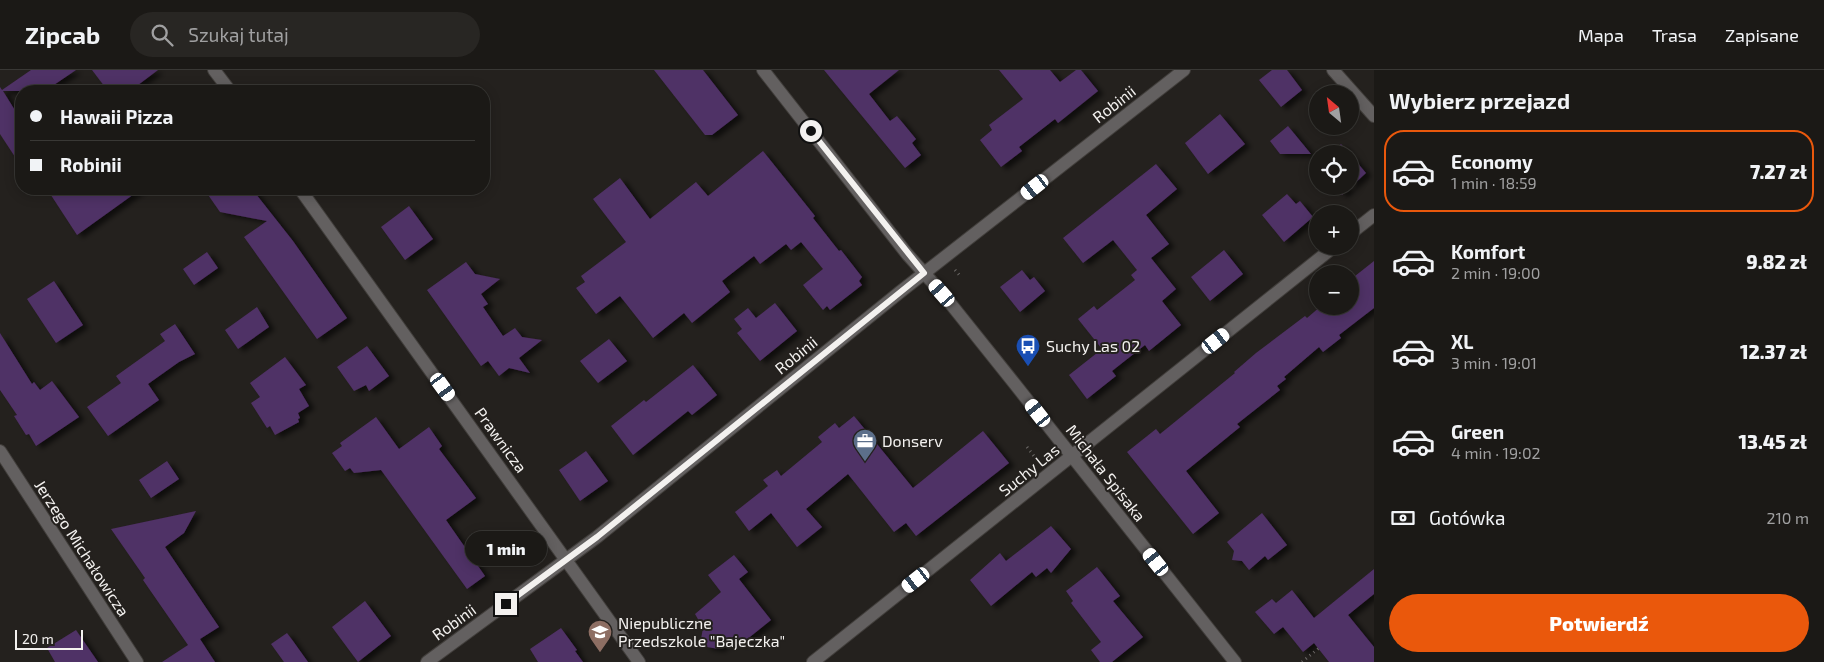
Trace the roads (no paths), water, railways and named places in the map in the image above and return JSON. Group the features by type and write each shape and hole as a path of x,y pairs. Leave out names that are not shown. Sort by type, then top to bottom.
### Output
{"street":[{"path":"214,70 225,85"},
{"name":"Michała Spisaka","path":"762,70 1235,662"},
{"name":"Robinii","path":"426,662 597,537 924,273 1184,70"},
{"path":"1332,70 1374,116"},
{"name":"Prawnicza","path":"304,195 640,662"},
{"path":"1359,227 1374,215"},
{"name":"Suchy Las","path":"813,662 1324,255"},
{"name":"Jerzego Michałowicza","path":"0,451 137,662"}],"place":[{"name":"Suchy Las 02","path":"1028,367"},
{"name":"Donserv","path":"865,462"},
{"name":"Niepubliczne Przedszkole \"Bajeczka\"","path":"600,653"}]}
